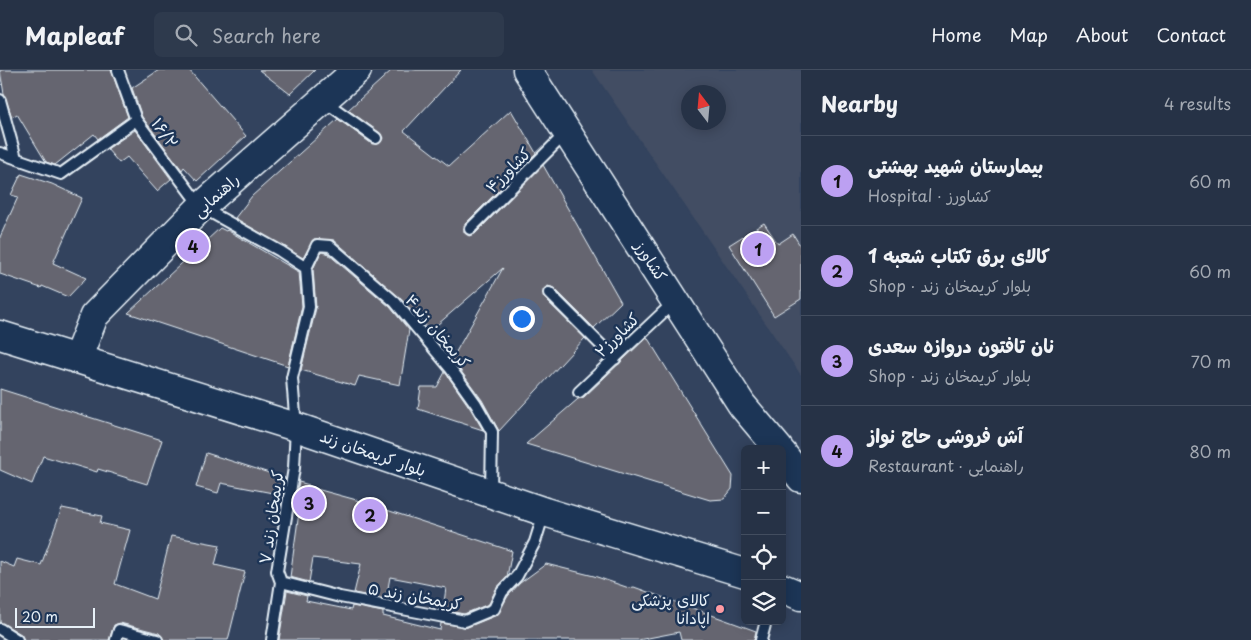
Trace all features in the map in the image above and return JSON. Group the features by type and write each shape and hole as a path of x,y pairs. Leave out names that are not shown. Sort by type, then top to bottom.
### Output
{"street":[{"name":"راهنمایی","path":"76,359 94,316 201,207 324,101 357,70"},
{"name":"کشاورز","path":"527,70 742,405 776,445"},
{"name":"بلوار کریمخان زند","path":"0,335 296,427 545,512 741,573"},
{"path":"786,458 801,478"},
{"path":"786,576 801,575"},
{"path":"786,590 801,596"}],"lane":[{"name":"۱۶/۲","path":"118,70 136,120 201,207"},
{"path":"0,100 16,158"},
{"path":"324,101 376,138"},
{"path":"0,153 61,174 136,120"},
{"name":"کشاورز۴","path":"470,229 567,132"},
{"path":"201,207 280,250 306,268"},
{"name":"کریمخان زند۴","path":"306,268 317,244 330,246 395,302 451,369 476,404 492,432 491,494"},
{"name":"کریمخان زند ۷","path":"272,640 281,582 277,571 294,468 296,427 292,378 308,307 306,268"},
{"path":"549,294 615,359"},
{"name":"کشاورز۲","path":"579,392 676,300"},
{"name":"کریمخان زند ۵","path":"281,582 340,597 465,621 494,609 502,592 517,576 536,542 545,512"},
{"path":"761,640 765,625"},
{"path":"0,629 17,640"},
{"path":"116,640 119,630 157,640"}],"shaded area":[{"path":"592,70 801,70 801,375"}],"building":[{"path":"0,70 111,70 128,117 98,139 94,134 55,165 46,162 17,114 12,117 4,94"},
{"path":"159,70 189,70 246,136 197,181 184,167 182,170 142,117 132,88"},
{"path":"259,70 315,70 290,94"},
{"path":"392,70 461,70 404,131 449,166 511,110 536,153 465,224 465,233 469,236 475,234 543,165 621,302 594,328 554,288 548,286 544,289 544,298 585,338 499,431 482,400 452,359 503,268 430,331 413,309 412,312 399,297 334,240 314,239 303,258 235,218 252,196 338,119 372,144 381,142 383,138 380,133 348,110"},
{"path":"135,130 171,179 157,191 127,157 119,163 107,149"},
{"path":"21,174 52,184 82,198 53,263 86,278 68,297 42,286 41,288 0,274 0,237 18,197 11,195"},
{"path":"764,223 778,244 793,234 801,247 801,299 774,316 729,245"},
{"path":"220,228 227,230 299,272 302,306 288,366 128,313"},
{"path":"321,252 327,253 390,307 409,330 400,385 359,376 355,386 301,370 316,308 313,269"},
{"path":"647,337 733,476 732,489 724,499 710,500 526,444 578,399 584,397"},
{"path":"445,372 483,430 418,409 421,387 437,387"},
{"path":"0,389 162,440 147,484 98,469 97,472 43,456 32,484 0,470"},
{"path":"206,453 285,478 283,495 221,483 218,493 196,487"},
{"path":"299,482 309,485 309,487 353,499 512,551 507,577 496,589 489,604 464,614 443,610 446,588 411,581 390,577 386,599 354,593 361,564 313,558 309,582 290,577 301,498 296,497"},
{"path":"62,508 102,516 100,523 130,530 115,584 155,599 171,536 220,545 215,565 245,572 228,640 164,640 159,633 120,623 114,625 109,640 24,640 21,634 0,622 0,561 14,567 17,559 41,565"},
{"path":"546,564 594,576 629,588 634,587 756,631 754,640 681,640 679,632 638,640 279,640 287,591 307,596 306,601 351,610 352,606 383,612 383,616 440,630 441,623 467,627 497,615 508,596 520,583"}],"place":[{"name":"آش فروشی حاج نواز","path":"193,246"},
{"name":"بیمارستان شهید بهشتی","path":"758,249"},
{"name":"نان تافتون دروازه سعدی","path":"309,503"},
{"name":"کالای برق تکتاب شعبه 1","path":"370,515"},
{"name":"کالای پزشکی اپادانا","path":"720,609"}]}
